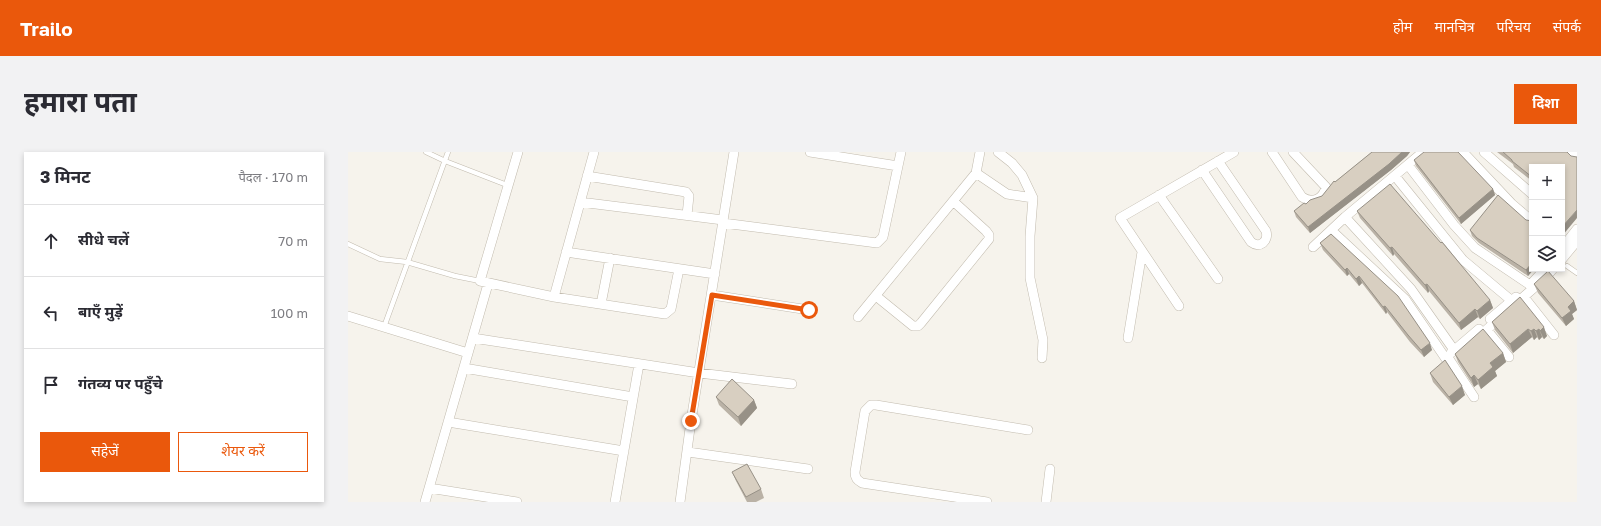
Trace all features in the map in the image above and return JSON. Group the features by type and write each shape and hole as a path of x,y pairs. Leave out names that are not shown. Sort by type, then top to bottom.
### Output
{"street":[{"path":"425,502 473,338 484,282 507,185 518,152"},
{"path":"554,297 594,152"},
{"path":"680,502 734,152"},
{"path":"810,152 898,166"},
{"path":"580,202 687,215 877,243 883,237 901,152"},
{"path":"858,317 976,173 980,152"},
{"path":"998,152 1012,163 1022,175 1033,198 1030,278 1043,340 1042,358"},
{"path":"1179,306 1120,218 1234,152"},
{"path":"1272,152 1302,197 1310,202 1314,201 1325,192 1326,187 1293,152"},
{"path":"1313,248 1345,217 1423,152"},
{"path":"1463,152 1512,204 1529,218"},
{"path":"1484,152 1529,191"},
{"path":"1571,152 1577,157"},
{"path":"1202,170 1251,242 1261,245 1266,241 1266,231 1218,161"},
{"path":"1408,166 1454,225 1475,248 1530,285"},
{"path":"976,173 1007,194 1033,198"},
{"path":"587,176 686,192 690,196 687,215"},
{"path":"1395,176 1463,260 1512,301"},
{"path":"1159,195 1218,280"},
{"path":"876,296 913,326 918,326 921,323 989,239 989,235 986,231 953,201"},
{"path":"1345,217 1411,289 1454,350"},
{"path":"1565,243 1577,229"},
{"path":"1331,230 1405,299 1474,397"},
{"path":"1565,260 1577,241"},
{"path":"566,252 715,274"},
{"path":"1128,338 1142,252"},
{"path":"601,304 610,258"},
{"path":"484,282 554,297 665,314 671,309 679,269"},
{"path":"1448,359 1454,350 1512,301 1542,272"},
{"path":"1448,359 1453,359 1550,272"},
{"path":"712,295 809,310"},
{"path":"1524,297 1554,335"},
{"path":"348,316 468,353"},
{"path":"1487,330 1509,357"},
{"path":"473,338 699,373 792,384"},
{"path":"615,502 632,397 639,364"},
{"path":"464,368 632,397"},
{"path":"987,502 862,483 858,480 855,472 865,411 871,405 876,405 1028,430"},
{"path":"448,422 624,451"},
{"path":"688,452 808,469"},
{"path":"1046,502 1050,469"},
{"path":"429,488 517,502"}],"lane":[{"path":"426,152 507,185"},
{"path":"384,327 448,152"},
{"path":"348,244 380,259 407,262 455,276 484,282"},
{"path":"1565,263 1577,273"}],"building":[{"path":"1372,152 1402,152 1389,164 1308,227 1294,211 1304,203 1306,204 1310,200 1322,196 1334,181 1335,182"},
{"path":"1424,152 1458,152 1493,189 1459,218 1414,160"},
{"path":"1503,152 1567,152 1571,156 1577,157 1577,210 1565,224 1565,164 1529,164 1529,175"},
{"path":"1390,184 1441,243 1442,242 1490,300 1477,311 1475,309 1459,323 1427,284 1425,285 1392,247 1390,248 1357,211"},
{"path":"1498,195 1526,220 1529,220 1529,266 1526,270 1477,238 1470,230"},
{"path":"1331,234 1398,296 1430,343 1421,350 1385,306 1383,307 1359,276 1356,279 1347,268 1345,270 1320,243"},
{"path":"1547,272 1549,272 1574,301 1568,307 1571,311 1562,318 1534,284"},
{"path":"1520,297 1544,327 1540,331 1539,329 1536,331 1534,329 1531,331 1528,329 1510,344 1492,322"},
{"path":"1483,329 1503,353 1490,363 1493,367 1478,380 1474,375 1471,378 1455,354"},
{"path":"1445,360 1462,386 1449,397 1430,373"},
{"path":"732,379 754,400 738,417 716,397"},
{"path":"747,464 761,489 746,497 732,472"}],"route":[{"path":"691,421 712,295 809,310"}]}
